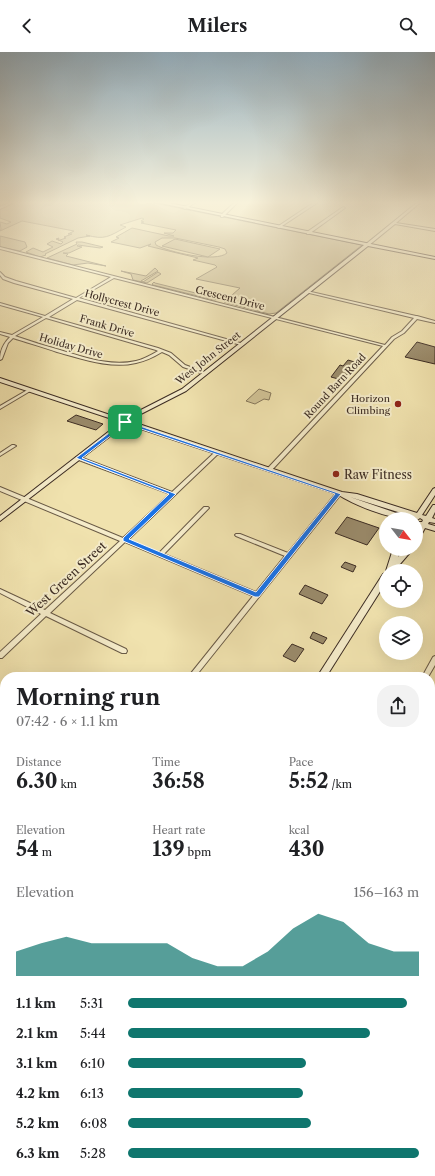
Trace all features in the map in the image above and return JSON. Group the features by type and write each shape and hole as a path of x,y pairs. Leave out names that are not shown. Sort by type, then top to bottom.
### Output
{"street":[{"name":"Crescent Drive","path":"21,253 386,346"},
{"name":"West John Street","path":"0,520 139,412 177,395 356,253"},
{"path":"411,253 435,258"},
{"name":"Hollycrest Drive","path":"0,273 4,278 15,282 242,344"},
{"path":"0,359 6,343 12,337 113,277"},
{"path":"307,292 435,322"},
{"name":"Frank Drive","path":"0,304 170,354 184,366 205,373"},
{"name":"Round Barn Road","path":"269,470 386,346 417,317"},
{"name":"Holiday Drive","path":"0,333 87,360 108,364 140,361 161,351"},
{"path":"0,380 269,470 386,512"},
{"path":"0,408 30,390"},
{"path":"1,454 14,446"},
{"name":"West Green Street","path":"0,656 217,453"},
{"path":"78,458 173,494"},
{"path":"0,489 125,539 257,595"},
{"path":"421,512 435,490"},
{"path":"339,494 355,495 399,512"},
{"path":"195,672 339,494"},
{"path":"435,507 429,521 435,529"},
{"path":"160,555 206,508"},
{"path":"238,535 289,555"},
{"path":"395,564 403,556"},
{"path":"324,672 379,587"},
{"path":"0,591 124,651"},
{"path":"428,672 435,659"}],"shaded area":[{"path":"30,253 46,253 46,255 40,257"},
{"path":"57,253 65,253 68,254 66,256 106,266 88,263 73,265 47,258"},
{"path":"179,253 213,257 226,253 351,253 276,313 269,314 224,302 240,288 196,279 217,267 215,265 193,260 198,258"},
{"path":"193,253 213,253 208,257"},
{"path":"155,268 158,271 141,281 143,282 158,272 161,274 147,283 133,280 131,274 121,271 146,276"},
{"path":"154,282 220,299 214,300 153,285 152,284"},
{"path":"259,389 271,393 269,400 264,399 255,404 246,401"}],"building":[{"path":"417,342 435,347 435,364 405,357"},
{"path":"348,360 358,363 342,380 331,377 340,365 343,366"},
{"path":"76,415 103,424 96,430 67,421"},
{"path":"347,517 379,528 367,545 335,533"},
{"path":"345,562 356,566 353,572 341,567"},
{"path":"305,585 328,595 322,604 299,594"},
{"path":"313,632 327,638 323,644 310,638"},
{"path":"292,644 304,649 295,662 283,656"}],"place":[{"name":"Horizon Climbing","path":"398,404"},
{"name":"Raw Fitness","path":"336,474"}],"route":[{"path":"125,422 269,470 339,494 257,595 125,539 173,494 78,458 125,422"}]}
